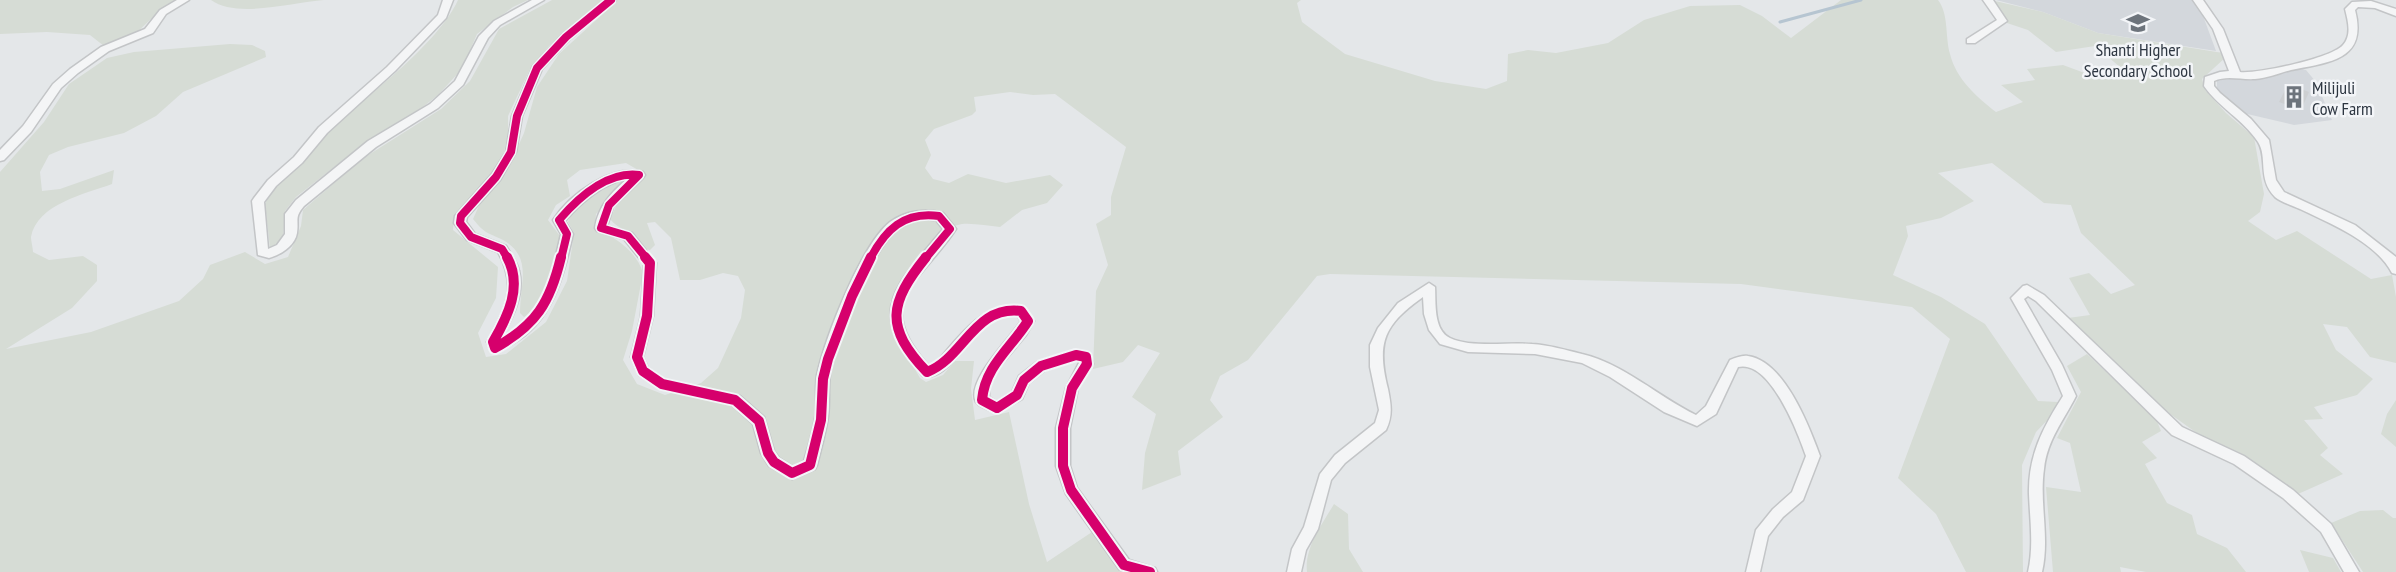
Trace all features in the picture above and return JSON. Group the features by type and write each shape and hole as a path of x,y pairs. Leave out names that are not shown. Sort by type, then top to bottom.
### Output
{"street":[{"path":"0,157 27,129 57,86 74,71 105,49 149,31 164,12 184,0"},
{"path":"448,0 443,16 392,69 322,130 298,160 272,183 258,201 262,252 269,254 282,248 291,235 291,214 300,203 372,144 434,106 459,83 484,36 497,23 539,0"},
{"path":"611,0 566,38 537,68 517,116 512,152 496,177 462,216 460,223 471,237 502,249 514,273 514,289 502,327 494,342 495,348 519,336 544,309 558,272 567,234 560,220 569,207 621,174 631,172 639,175 610,200 601,221 601,228 628,236 650,264 647,316 637,357 642,371 662,384 735,400 759,421 768,453 774,462 792,473 810,465 821,418 824,374 843,315 870,261 891,228 906,218 923,214 939,216 950,229 918,268 897,299 899,333 909,351 927,372 940,368 976,326 1005,309 1021,311 1028,321 1020,337 987,373 982,387 982,400 997,408 1017,395 1024,380 1041,366 1076,355 1086,357 1088,364 1076,379 1063,428 1063,466 1071,490 1124,565 1150,572"},
{"path":"1971,41 2002,21 1988,0"},
{"path":"2198,0 2218,29 2236,75"},
{"path":"2396,14 2387,8 2367,3 2355,4 2350,9 2355,21 2354,35 2348,48 2334,57 2256,77 2228,73 2216,75 2209,80 2209,86 2226,105 2247,121 2265,143 2270,180 2280,195 2351,228 2393,261 2396,270"},
{"path":"1294,572 1299,549 1311,529 1325,478 1340,459 1381,426 1386,410 1376,367 1376,345 1384,328 1402,306 1429,287 1430,314 1435,330 1444,341 1467,347 1535,349 1584,359 1614,372 1669,408 1697,421 1711,410 1734,363 1747,361 1764,370 1796,412 1813,456 1797,496 1778,513 1761,534 1753,572"},
{"path":"2035,572 2040,556 2036,479 2044,436 2070,396 2058,369 2017,298 2026,289 2040,297 2177,431 2239,460 2295,501 2326,528 2352,572"}],"shaded area":[{"path":"0,0 178,0 166,5 135,34 104,46 90,35 47,32 0,34"},
{"path":"211,0 324,0 250,9 222,6"},
{"path":"458,0 528,0 513,7 477,34 462,69 438,95 410,117 357,149 296,197 285,211 283,241 272,249 270,248 265,204 271,192 332,128 419,51 448,17"},
{"path":"552,0 604,0 549,46 530,69 508,116 508,134 504,152 494,173 454,217 453,230 498,267 496,298 478,333 486,357 506,354 546,322 567,281 574,233 568,222 572,211 623,177 627,179 596,214 595,229 624,246 640,265 643,273 632,331 623,360 637,384 665,395 701,383 718,368 741,318 745,290 738,276 723,273 700,280 680,280 671,238 655,222 647,223 655,245 650,250 610,219 619,200 645,174 626,163 580,170 567,180 570,196 556,205 548,220 560,236 555,266 533,313 524,317 520,313 523,272 518,254 503,240 484,231 473,219 482,199 509,167 524,133 537,87 559,54 618,0 1301,0 1297,3 1302,22 1345,54 1435,81 1486,89 1507,81 1508,54 1528,50 1556,53 1608,43 1644,20 1690,6 1740,5 1762,16 1791,38 1841,0 1938,0 1944,12 1948,47 1957,72 1975,94 1996,112 2023,102 2001,85 2035,80 2027,69 2063,65 2090,75 2120,67 2095,46 2056,52 2028,30 1998,20 1995,1 2043,12 2098,33 2223,53 2226,57 2202,79 2206,91 2226,113 2254,137 2264,194 2260,212 2248,221 2276,240 2297,231 2371,279 2392,275 2396,297 2396,363 2370,357 2347,327 2323,324 2336,350 2373,379 2357,395 2314,407 2323,419 2304,420 2328,448 2320,455 2343,474 2298,494 2245,456 2201,436 2166,411 2068,318 2090,315 2069,278 2089,273 2111,294 2135,285 2081,233 2071,205 2044,203 1992,163 1938,173 1974,201 1941,218 1906,226 1908,236 1893,275 1941,297 1985,324 2038,401 2058,402 2056,411 2036,432 2022,465 2023,572 1966,572 1936,514 1898,478 1950,339 1912,307 1741,284 1330,274 1317,276 1248,360 1220,376 1210,400 1223,417 1178,451 1181,475 1142,490 1145,453 1156,414 1132,397 1160,353 1138,345 1123,362 1093,369 1096,291 1108,265 1096,224 1111,215 1111,197 1126,147 1055,94 1033,95 1010,92 974,97 976,111 972,115 934,129 925,140 931,155 925,168 933,179 949,183 968,174 1006,183 1050,175 1063,185 1047,203 1022,210 1000,227 962,224 940,235 920,255 890,302 895,334 920,378 926,382 943,375 955,361 974,361 971,389 975,420 1009,412 1029,504 1047,562 1092,532 1122,572 0,572 0,172 44,122 69,84 107,58 134,52 230,44 252,45 265,51 266,57 183,92 156,116 124,133 68,147 49,155 40,172 42,191 60,189 114,170 112,184 76,196 52,208 42,216 31,237 33,252 49,260 83,256 97,265 97,281 72,308 6,349 91,332 179,301 203,279 210,265 245,252 265,264 288,257 301,226 303,210 362,159 441,109 470,81 499,29"},
{"name":"Shanti Higher Secondary School","path":"1996,0 2192,0 2202,13 2216,51 2098,33 2043,12"},
{"path":"2298,68 2306,70 2316,82 2332,120 2294,125 2243,113 2217,90 2217,81 2227,78 2265,78"},
{"path":"2087,354 2156,419 2161,431 2142,442 2157,458 2145,464 2167,503 2192,515 2197,534 2227,548 2246,572 2146,572 2120,567 2121,572 2053,572 2046,487 2081,492 2070,443 2057,438 2081,392 2067,366"},
{"path":"2396,400 2396,447 2381,434 2387,414"},
{"path":"1334,504 1348,514 1349,549 1363,572 1307,572 1311,545"},
{"path":"2383,510 2396,518 2396,572 2363,572 2331,523 2360,511"},
{"path":"2300,550 2333,558 2341,572 2309,572"}],"building":[{"name":"Milijuli Cow Farm","path":"2288,84 2309,92 2301,110 2279,102"}],"waterway":[{"path":"1780,22 1861,0"}],"cycle path":[{"path":"611,0 566,37 537,68 517,116 511,152 496,177 461,216 460,223 471,237 502,249 513,272 512,301 493,342 495,348 528,327 547,302 558,271 567,234 559,220 584,196 607,181 619,176 639,175 609,205 602,219 601,228 628,236 650,263 647,316 637,357 643,371 662,384 735,400 759,421 768,453 774,462 792,473 810,465 821,420 823,379 828,359 842,319 872,254 882,238 897,223 914,216 939,216 950,229 912,275 897,301 897,321 908,349 927,372 940,367 976,326 1005,309 1021,311 1028,321 992,367 983,388 982,400 997,408 1017,395 1024,380 1041,366 1076,355 1086,357 1087,364 1072,388 1063,428 1063,466 1071,490 1124,565 1150,572"}],"place":[{"name":"Shanti Higher Secondary School","path":"2138,23"},
{"name":"Milijuli Cow Farm","path":"2294,97"}]}
